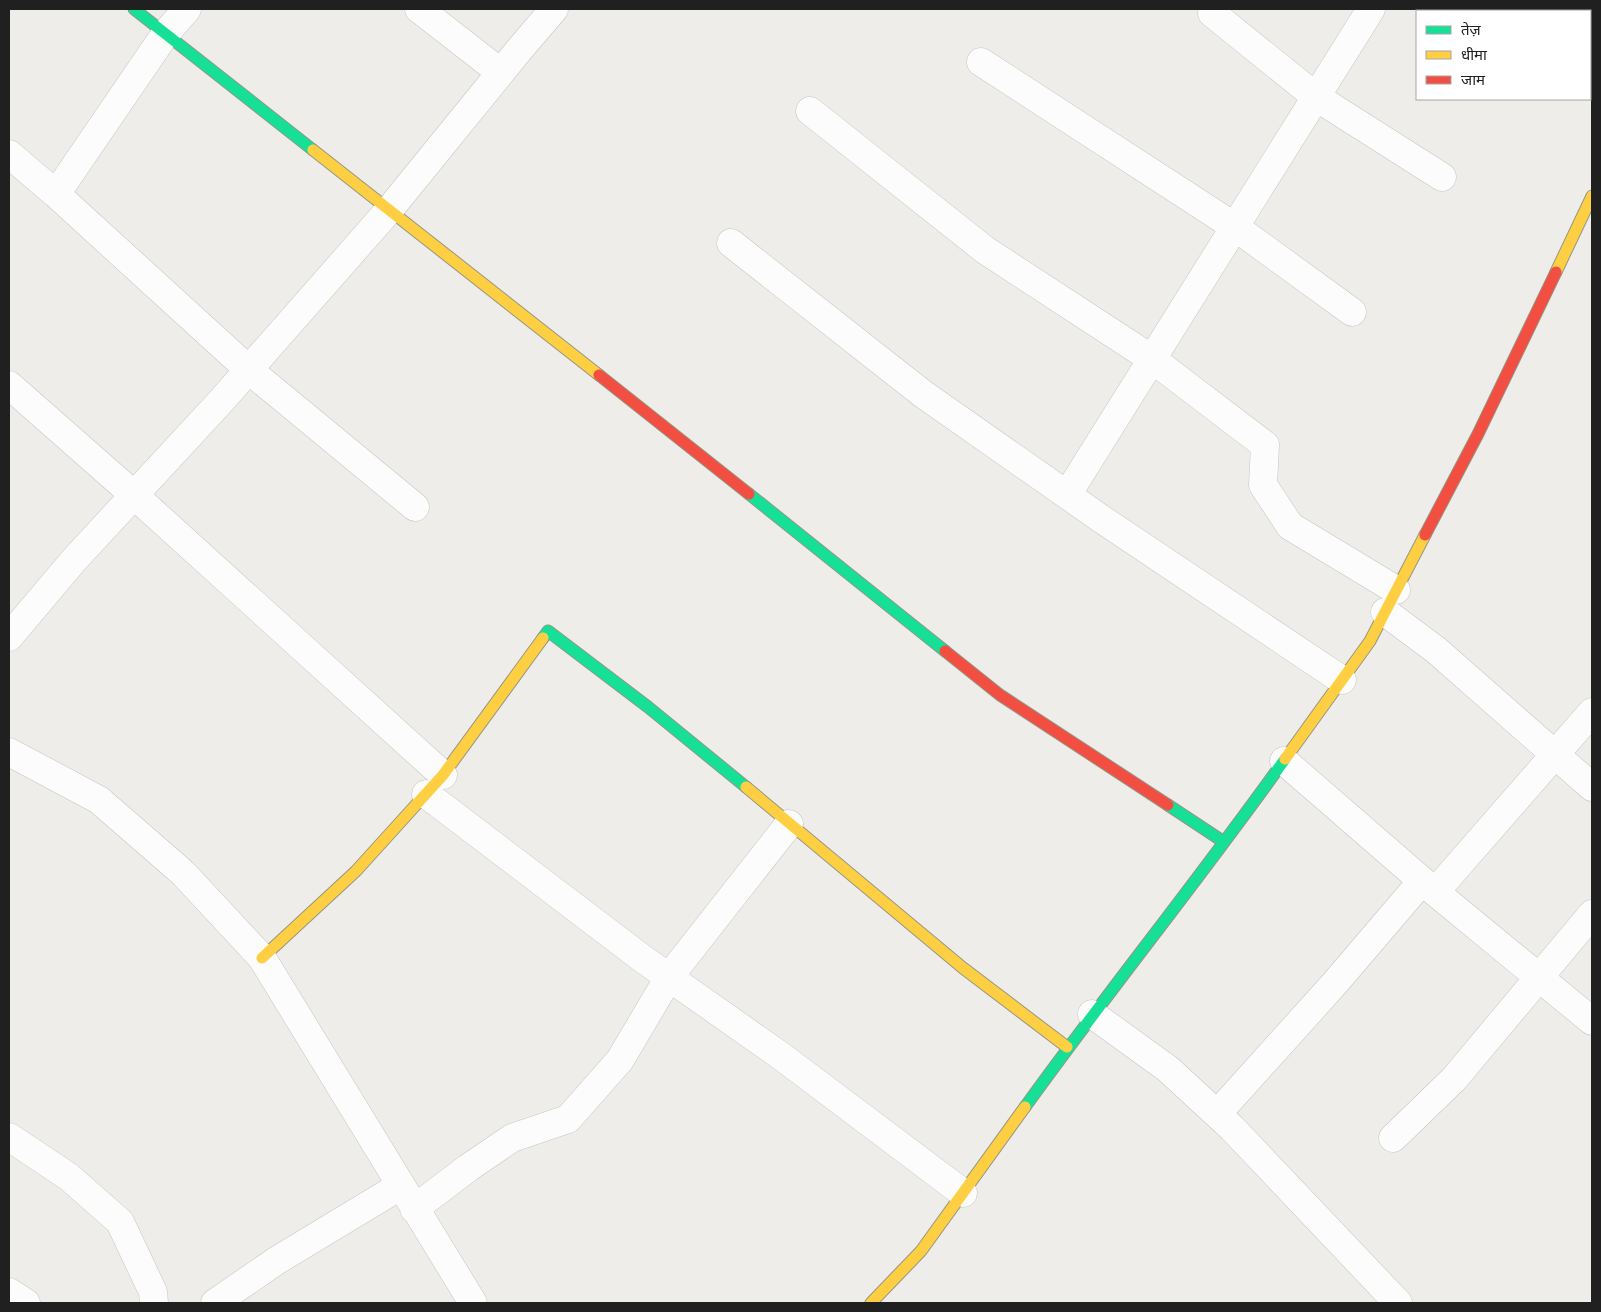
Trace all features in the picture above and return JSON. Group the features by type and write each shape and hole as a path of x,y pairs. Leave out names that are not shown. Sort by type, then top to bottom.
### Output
{"street":[{"path":"134,9 707,460 1000,695 1224,842"},
{"path":"56,194 166,33 187,9"},
{"path":"419,9 500,72"},
{"path":"9,637 74,560 249,370 389,210 500,72 554,9"},
{"path":"1067,495 1371,9"},
{"path":"1212,13 1316,97 1442,177"},
{"path":"981,62 1235,227 1352,312"},
{"path":"810,111 985,250 1152,359 1265,445 1263,485 1290,526 1390,601 1436,650 1592,787"},
{"path":"9,154 56,194 249,370 415,507"},
{"path":"871,1303 921,1251 1067,1047 1224,842 1370,641 1478,434 1592,196"},
{"path":"731,243 924,394 1067,495 1342,680"},
{"path":"9,385 134,495 434,784 669,977 781,1056 963,1193"},
{"path":"262,958 356,871 434,784 548,631 662,718 1026,1018 1067,1047"},
{"path":"1217,1114 1335,983 1556,754 1592,712"},
{"path":"9,752 99,800 183,873 262,958 473,1303"},
{"path":"1284,761 1428,887 1592,1021"},
{"path":"414,1209 468,1168 512,1138 568,1118 620,1060 669,977 789,824"},
{"path":"1393,1138 1454,1079 1592,914"},
{"path":"1092,1014 1168,1069 1217,1114 1398,1303"},
{"path":"9,1137 69,1177 120,1222 153,1292 154,1303"},
{"path":"215,1303 276,1261 400,1186"},
{"path":"9,1292 26,1303"}],"traffic: fast":[{"path":"134,9 313,150"},
{"path":"749,494 945,651"},
{"path":"543,638 548,631 648,707 746,787"},
{"path":"1025,1107 1285,759"},
{"path":"1168,805 1224,842"}],"traffic: slow":[{"path":"313,150 599,375"},
{"path":"1556,272 1592,196"},
{"path":"1285,759 1370,641 1425,535"},
{"path":"262,958 356,871 443,775 543,638"},
{"path":"746,787 963,968 1067,1047"},
{"path":"871,1303 921,1251 1025,1107"}],"traffic: jam":[{"path":"1425,535 1478,434 1556,272"},
{"path":"599,375 749,494"},
{"path":"945,651 1000,695 1168,805"}]}
